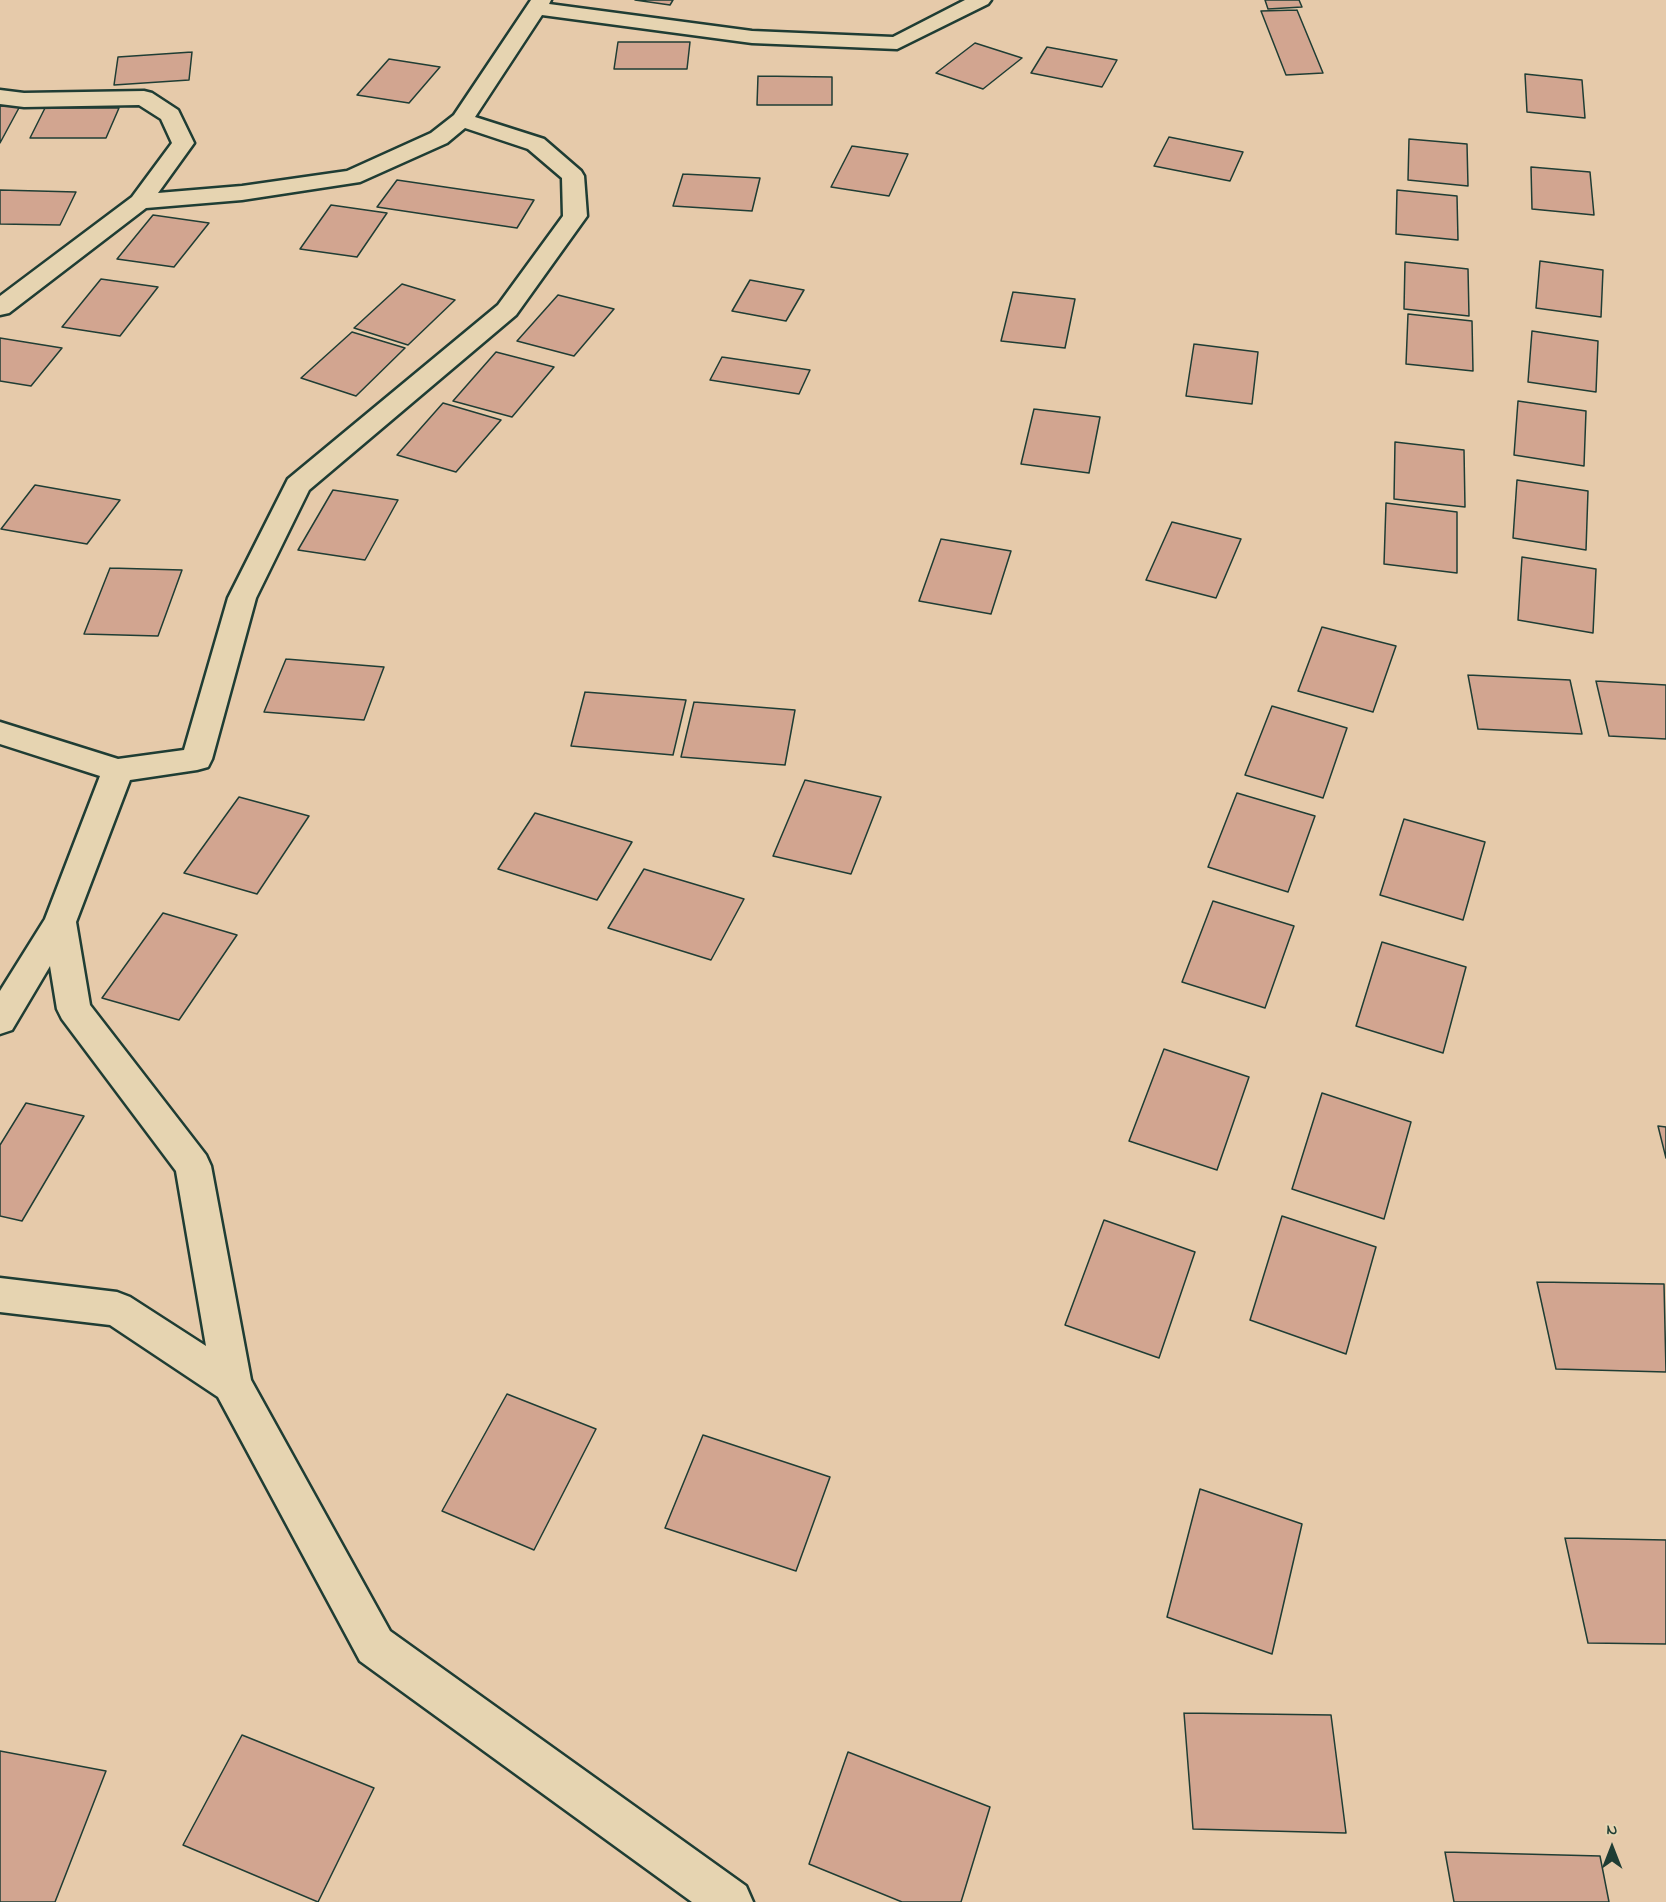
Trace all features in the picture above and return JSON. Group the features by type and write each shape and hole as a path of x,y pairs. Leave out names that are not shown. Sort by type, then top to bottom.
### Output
{"street":[{"path":"140,202 242,193 352,177 439,138 462,120 539,4 752,37 897,43 981,0"},
{"path":"0,97 24,100 144,98 170,115 183,143 140,202 0,308"},
{"path":"0,733 118,770 197,759 242,598 298,485 507,310 575,216 573,176 536,144 462,120"},
{"path":"0,1020 60,922 118,770"},
{"path":"60,922 74,1009 193,1166 232,1384 375,1646 730,1902"},
{"path":"0,1296 117,1309 232,1384"}],"building":[{"path":"635,0 673,0 670,5"},
{"path":"1265,0 1299,0 1302,7 1268,9"},
{"path":"1297,10 1323,73 1286,75 1261,11"},
{"path":"618,42 690,42 687,69 614,69"},
{"path":"975,43 1022,58 983,89 936,73"},
{"path":"1047,47 1117,60 1102,87 1031,73"},
{"path":"192,52 189,80 114,85 118,57"},
{"path":"389,59 440,67 409,103 357,95"},
{"path":"1525,74 1582,80 1585,118 1527,112"},
{"path":"758,76 832,77 832,105 757,105"},
{"path":"0,106 20,106 0,143"},
{"path":"45,108 119,108 106,138 30,138"},
{"path":"1169,137 1243,152 1230,181 1154,166"},
{"path":"1409,139 1467,144 1468,186 1408,180"},
{"path":"852,146 908,154 889,196 831,187"},
{"path":"1531,167 1590,172 1594,215 1532,209"},
{"path":"683,174 760,178 752,211 673,206"},
{"path":"397,180 534,200 517,228 377,207"},
{"path":"0,190 76,192 60,225 0,224"},
{"path":"1397,190 1457,196 1458,240 1396,234"},
{"path":"331,205 387,213 357,257 300,249"},
{"path":"153,215 209,223 174,267 117,259"},
{"path":"1540,261 1603,270 1601,317 1536,308"},
{"path":"1405,262 1468,269 1469,316 1404,309"},
{"path":"101,279 158,287 120,336 62,327"},
{"path":"750,280 804,290 786,321 732,311"},
{"path":"402,284 455,300 408,345 354,328"},
{"path":"1013,292 1075,299 1065,348 1001,341"},
{"path":"558,295 614,309 574,356 517,341"},
{"path":"1408,314 1472,321 1473,371 1406,364"},
{"path":"1532,331 1598,341 1596,392 1528,382"},
{"path":"352,332 405,348 356,396 301,378"},
{"path":"0,338 62,348 31,386 0,381"},
{"path":"1194,344 1258,352 1252,404 1186,396"},
{"path":"496,352 554,367 512,417 453,401"},
{"path":"722,357 810,370 799,394 710,380"},
{"path":"1518,401 1586,411 1584,466 1514,455"},
{"path":"443,403 501,420 456,472 397,455"},
{"path":"1034,409 1100,417 1089,473 1021,464"},
{"path":"1395,442 1464,450 1465,507 1394,499"},
{"path":"1517,480 1588,491 1586,550 1513,538"},
{"path":"35,485 120,500 87,544 1,529"},
{"path":"333,490 398,500 365,560 298,550"},
{"path":"1386,503 1457,512 1457,573 1384,564"},
{"path":"1172,522 1241,539 1216,598 1146,580"},
{"path":"941,539 1011,551 991,614 919,601"},
{"path":"1522,557 1596,569 1593,633 1518,620"},
{"path":"110,568 182,570 158,636 84,634"},
{"path":"1322,627 1396,646 1373,712 1298,691"},
{"path":"286,659 384,667 364,720 264,712"},
{"path":"1468,675 1570,680 1582,734 1478,729"},
{"path":"1596,681 1666,685 1666,739 1609,736"},
{"path":"585,692 686,700 673,755 571,746"},
{"path":"694,702 795,710 785,765 681,757"},
{"path":"1272,706 1347,728 1323,798 1245,775"},
{"path":"805,780 881,797 851,874 773,856"},
{"path":"1237,793 1315,816 1288,892 1208,867"},
{"path":"239,797 309,816 257,894 184,873"},
{"path":"535,813 632,842 597,900 498,869"},
{"path":"1404,819 1485,842 1463,920 1380,895"},
{"path":"644,869 744,899 711,960 608,928"},
{"path":"1213,901 1294,926 1265,1008 1182,982"},
{"path":"163,913 237,935 179,1020 102,998"},
{"path":"1382,942 1466,967 1443,1053 1356,1026"},
{"path":"1164,1049 1249,1077 1217,1170 1129,1141"},
{"path":"1322,1093 1411,1122 1384,1219 1292,1189"},
{"path":"26,1103 84,1116 22,1221 0,1216 0,1145"},
{"path":"1658,1126 1666,1127 1666,1158"},
{"path":"1282,1216 1376,1247 1346,1354 1250,1320"},
{"path":"1104,1220 1195,1252 1159,1358 1065,1325"},
{"path":"1537,1282 1664,1284 1666,1372 1556,1369"},
{"path":"507,1394 596,1429 534,1550 442,1511"},
{"path":"703,1435 830,1477 796,1571 665,1528"},
{"path":"1200,1489 1302,1524 1272,1654 1167,1617"},
{"path":"1565,1538 1666,1540 1666,1644 1588,1643"},
{"path":"1184,1713 1331,1715 1346,1833 1193,1829"},
{"path":"242,1735 374,1788 318,1902 183,1845"},
{"path":"0,1751 106,1771 55,1902 0,1902"},
{"path":"848,1752 990,1807 961,1902 902,1902 809,1864"},
{"path":"1445,1852 1600,1856 1609,1902 1454,1902"}]}
